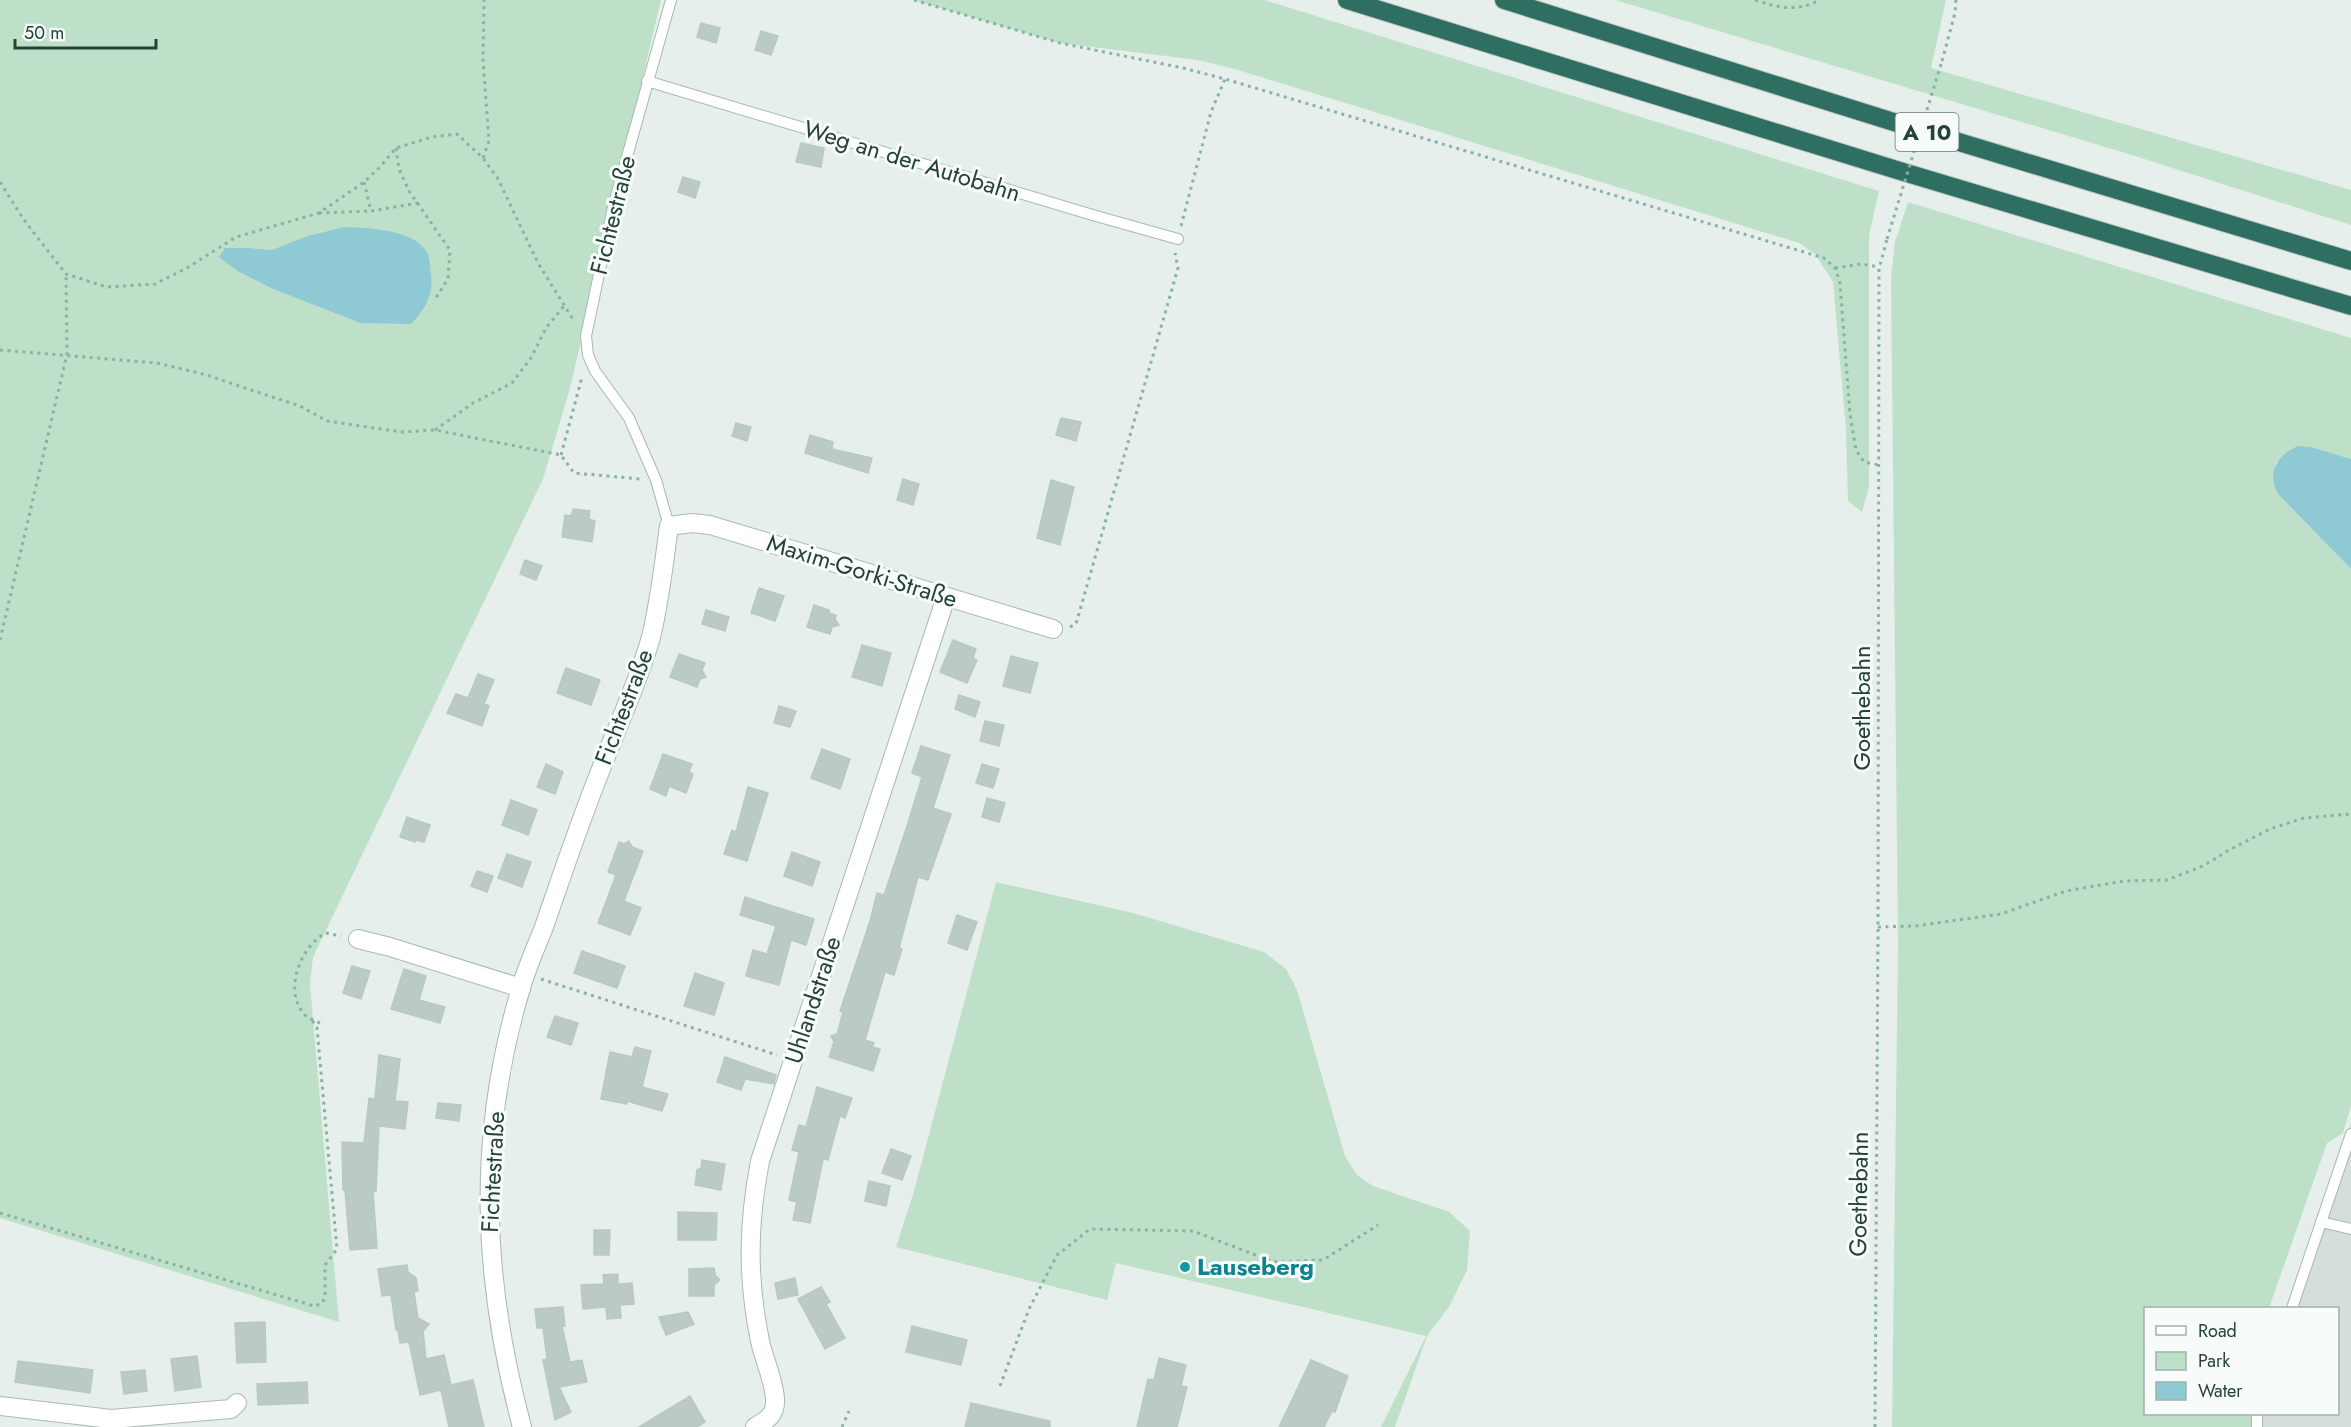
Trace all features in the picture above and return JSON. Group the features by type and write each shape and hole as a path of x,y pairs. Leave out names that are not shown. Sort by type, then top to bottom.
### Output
{"highway":[{"name":"A 10","path":"1347,0 1900,171 2351,306"},
{"name":"A 10","path":"1504,0 1916,129 2351,261"}],"street":[{"name":"Maxim-Gorki-Straße","path":"669,526 710,525 1053,629"},
{"name":"Fichtestraße","path":"522,1427 497,1313 491,1258 490,1155 495,1106 506,1044 523,981 569,853 645,656 657,609 669,526"},
{"name":"Uhlandstraße","path":"755,1427 767,1420 774,1412 775,1399 760,1342 752,1299 750,1222 760,1161 946,597"},
{"path":"358,939 523,981"},
{"path":"0,1406 90,1418 128,1419 231,1409 237,1403"}],"lane":[{"name":"Fichtestraße","path":"669,526 656,480 629,418 595,371 588,355 586,336 614,203 671,0"},
{"name":"Weg an der Autobahn","path":"647,81 1178,239"},
{"path":"2292,1307 2351,1134"},
{"path":"2321,1222 2351,1229"}],"path":[{"path":"483,158 489,141 483,60 484,0"},
{"path":"914,0 1060,43 1225,79 1824,258 1835,268 1840,283 1850,414 1856,450 1864,462 1879,465"},
{"path":"1755,0 1775,7 1804,8 1820,0"},
{"name":"Goethebahn","path":"1875,1427 1879,267 1942,62 1955,13 1956,0"},
{"path":"1053,629 1076,624 1164,313 1179,268 1175,253 1178,239 1211,112 1225,79"},
{"path":"319,213 364,183 396,148 432,137 457,134 483,158 498,179 538,263 564,306 546,328 531,358 512,383 491,396 472,403 435,430"},
{"path":"396,148 399,169 450,250 448,279 434,301"},
{"path":"0,182 24,220 66,274 107,286 154,284 187,268 236,237 319,213 371,211 419,203"},
{"path":"364,183 371,211"},
{"path":"1835,268 1861,264 1879,267"},
{"path":"0,640 67,354 66,274"},
{"path":"0,350 157,363 207,375 300,406 327,421 402,432 435,430 561,455 574,473 656,480"},
{"path":"561,455 588,355"},
{"path":"1878,927 1915,926 2001,914 2066,891 2124,881 2167,880 2203,866 2270,829 2304,818 2351,814"},
{"path":"320,1023 302,1013 296,1002 295,988 305,953 312,942 326,933 358,939"},
{"path":"523,981 793,1061"},
{"path":"0,1213 314,1306 321,1304 325,1298 325,1266 337,1249 317,1028 312,1020"},
{"path":"1000,1386 1029,1309 1057,1255 1090,1229 1193,1231 1274,1263 1323,1260 1378,1225"},
{"path":"843,1427 849,1411"}],"shaded area":[{"path":"2351,1122 2351,1427 2255,1427 2259,1415 2339,1415 2339,1307 2288,1307"}],"green space":[{"path":"0,0 661,0 569,392 543,479 313,957 310,984 339,1322 0,1218","holes":["249,248 272,250 360,323 273,289 239,272"]},
{"path":"914,0 1264,0 1879,191 1869,235 1869,487 1862,512 1848,501 1846,429 1833,282 1815,254 1799,243 1238,70 1198,60 1060,43"},
{"path":"1615,0 1946,0 1931,68 2351,190 2351,225 2135,156"},
{"path":"1908,202 2351,338 2351,459 2311,447 2276,462 2273,478 2278,494 2351,569 2351,1106 2343,1133 2327,1143 2269,1307 2144,1307 2144,1415 2253,1415 2251,1427 1892,1427 1898,944 1891,278 1895,242"},
{"path":"996,882 1133,913 1264,952 1286,969 1297,990 1345,1156 1357,1175 1373,1186 1449,1212 1470,1231 1467,1270 1449,1307 1427,1336 1395,1427 1381,1427 1426,1336 1116,1263 1107,1300 896,1247 914,1191"}],"water":[{"path":"345,227 377,229 401,234 420,244 427,252 431,289 424,308 411,324 360,323 273,289 239,272 219,257 225,248 272,250 308,236"},
{"path":"2298,446 2311,447 2351,459 2351,569 2278,494 2273,479 2276,466 2284,454"}],"building":[{"path":"701,23 720,28 716,43 697,37"},
{"path":"761,31 778,36 771,55 755,50"},
{"path":"801,143 824,148 821,167 796,162"},
{"path":"683,177 700,182 695,198 678,192"},
{"path":"1061,418 1081,422 1076,441 1056,435"},
{"path":"736,423 751,427 747,441 732,436"},
{"path":"810,435 833,442 832,449 872,458 868,473 805,453"},
{"path":"903,479 919,484 913,505 897,500"},
{"path":"1051,480 1074,487 1060,545 1037,538"},
{"path":"573,509 590,511 589,519 595,521 592,542 562,537 565,515 571,516"},
{"path":"525,560 542,566 536,580 520,574"},
{"path":"759,588 784,596 775,621 751,613"},
{"path":"814,605 836,615 835,619 839,625 832,627 830,634 807,627"},
{"path":"706,610 729,617 725,631 702,624"},
{"path":"953,640 976,649 973,658 977,660 967,683 940,672"},
{"path":"862,645 891,653 882,686 852,677"},
{"path":"679,654 705,663 702,670 706,677 700,679 697,687 670,677"},
{"path":"1011,656 1038,663 1030,693 1003,686"},
{"path":"566,668 600,680 591,705 557,693"},
{"path":"478,674 494,680 484,704 489,706 482,726 447,713 456,694 468,698"},
{"path":"959,695 980,702 975,717 955,709"},
{"path":"779,706 796,711 790,727 774,723"},
{"path":"985,721 1004,725 999,746 980,741"},
{"path":"921,746 950,755 933,808 951,814 928,880 918,877 894,975 885,972 865,1040 874,1043 872,1047 880,1049 873,1071 829,1057 834,1042 831,1036 837,1034 843,1012 840,1011 877,893 884,895 907,826 922,777 912,773"},
{"path":"822,749 850,759 840,789 811,778"},
{"path":"663,754 692,764 689,772 693,774 686,793 669,786 666,796 650,789"},
{"path":"546,764 563,772 555,794 537,787"},
{"path":"982,764 999,769 993,788 976,783"},
{"path":"748,787 768,793 747,861 724,854 732,830 736,832"},
{"path":"987,798 1005,803 999,822 982,817"},
{"path":"511,800 537,810 528,835 502,825"},
{"path":"407,817 430,825 424,842 416,840 415,842 400,837"},
{"path":"629,841 632,847 643,851 624,901 641,908 630,935 598,923 616,875 608,872 619,842 624,844"},
{"path":"792,852 820,862 812,886 784,876"},
{"path":"507,854 531,862 522,887 498,878"},
{"path":"477,871 493,876 487,892 471,886"},
{"path":"745,897 814,919 806,945 791,940 779,985 746,976 753,950 767,954 776,926 740,915"},
{"path":"957,915 977,922 967,950 948,943"},
{"path":"582,951 625,966 617,988 574,973"},
{"path":"352,966 370,971 361,999 343,993"},
{"path":"404,969 426,976 419,1000 445,1007 440,1023 391,1009"},
{"path":"695,973 724,983 714,1015 684,1006"},
{"path":"555,1016 578,1023 571,1045 547,1037"},
{"path":"635,1047 651,1051 642,1087 668,1094 662,1111 627,1101 627,1104 601,1099 610,1052 632,1057"},
{"path":"379,1055 400,1059 395,1101 408,1102 405,1129 379,1126 376,1191 373,1191 377,1248 350,1250 345,1190 343,1190 342,1142 364,1143 369,1098 375,1099"},
{"path":"725,1057 776,1075 774,1084 745,1079 741,1090 717,1082"},
{"path":"817,1087 852,1098 845,1118 840,1116 828,1160 823,1159 810,1223 793,1220 797,1202 789,1200 799,1152 792,1150 799,1125 806,1127"},
{"path":"438,1103 461,1105 459,1121 436,1118"},
{"path":"891,1149 911,1156 902,1180 882,1173"},
{"path":"702,1160 725,1164 721,1190 695,1185 697,1170 701,1168"},
{"path":"869,1181 890,1186 886,1206 865,1201"},
{"path":"678,1212 717,1213 716,1240 678,1240"},
{"path":"594,1230 610,1230 609,1255 594,1255"},
{"path":"407,1265 408,1272 416,1278 418,1291 414,1292 418,1318 429,1324 423,1331 426,1359 444,1355 451,1385 473,1380 484,1427 449,1427 441,1390 420,1395 409,1342 400,1343 391,1295 382,1296 378,1269"},
{"path":"714,1268 715,1275 720,1280 714,1285 714,1296 689,1296 689,1269"},
{"path":"618,1274 618,1284 632,1283 634,1304 620,1305 621,1318 607,1319 606,1307 583,1309 581,1285 604,1284 603,1275"},
{"path":"795,1278 798,1295 778,1299 775,1283"},
{"path":"821,1287 830,1302 826,1304 845,1338 825,1349 798,1299"},
{"path":"563,1307 565,1326 562,1326 570,1362 582,1360 587,1382 559,1387 571,1412 555,1420 543,1360 547,1359 543,1328 537,1328 535,1309"},
{"path":"688,1312 694,1324 666,1335 659,1317"},
{"path":"265,1322 266,1362 237,1363 235,1323"},
{"path":"912,1326 967,1340 961,1365 906,1352"},
{"path":"197,1356 201,1387 175,1391 171,1359"},
{"path":"1159,1358 1186,1365 1181,1386 1187,1387 1177,1427 1137,1427 1148,1379 1154,1380"},
{"path":"1311,1360 1348,1376 1335,1412 1332,1411 1324,1427 1279,1427"},
{"path":"18,1361 93,1370 90,1393 15,1382"},
{"path":"145,1370 147,1391 124,1394 121,1372"},
{"path":"307,1382 308,1403 258,1405 257,1384"},
{"path":"690,1396 705,1422 697,1427 639,1427"},
{"path":"971,1403 1050,1421 1050,1427 965,1427"}],"place":[{"name":"Lauseberg","path":"1185,1267"}]}
